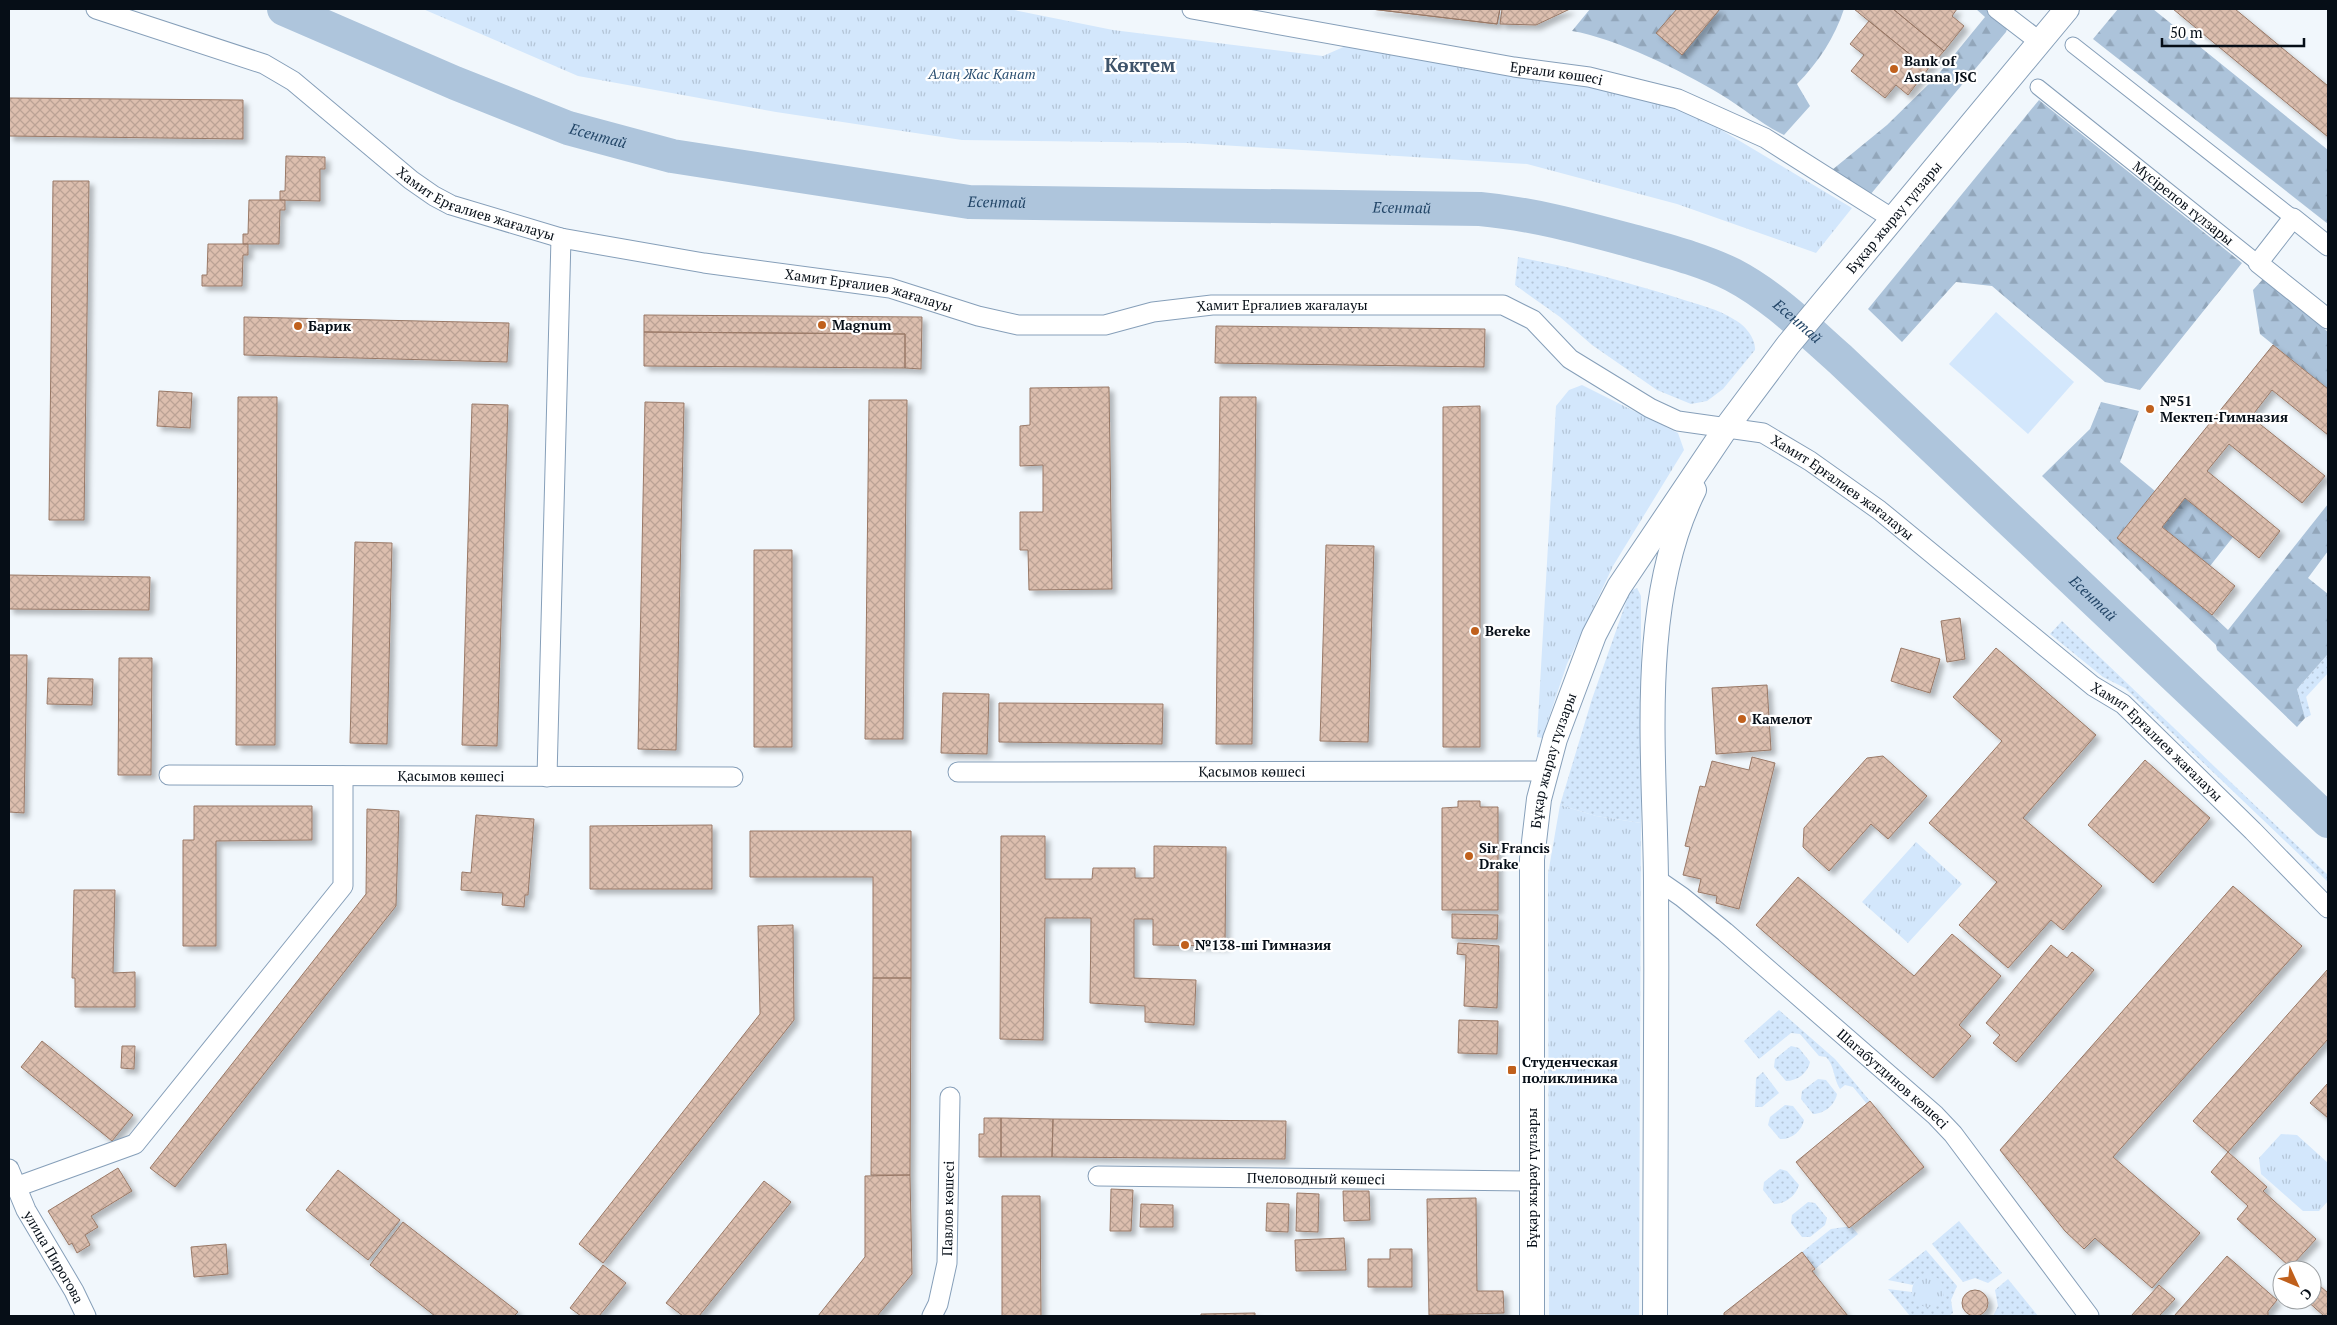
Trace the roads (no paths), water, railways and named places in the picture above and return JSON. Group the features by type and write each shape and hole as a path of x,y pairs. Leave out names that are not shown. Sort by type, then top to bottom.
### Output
{"street":[{"name":"Хамит Ерғалиев жағалауы","path":"96,9 264,64 294,81 411,180 434,196 451,205 561,238 704,263 890,288 978,316 1018,325 1105,325 1153,312 1212,305 1504,305 1533,320 1570,359 1650,408 1678,421 1763,433 1810,461 1880,510 2093,686 2123,704 2253,831 2328,908"},
{"name":"Ерғали көшесі","path":"1192,9 1514,68 1589,76 1678,99 1765,138 1892,219"},
{"path":"1997,9 2040,42"},
{"name":"Бұқар жырау гүлзары","path":"1532,1316 1532,859 1539,799 1546,771 1573,689 1594,635 1619,587 1726,428 1788,345 2040,42 2060,11"},
{"path":"2073,45 2328,246"},
{"name":"Мүсірепов гүлзары","path":"2038,87 2328,319"},
{"path":"2258,264 2293,218"},
{"path":"547,777 561,238"},
{"name":"Бұқар жырау гүлзары","path":"1655,1316 1656,879 1651,707 1665,571 1689,500 1726,428"},
{"path":"1639,557 1665,571"},
{"name":"Қасымов көшесі","path":"958,772 1546,771"},
{"name":"Қасымов көшесі","path":"169,775 733,777"},
{"path":"16,1187 135,1144 343,886 343,776"},
{"name":"Шагабутдинов көшесі","path":"1656,879 1682,897 1725,932 1935,1115 1953,1134 2089,1316"},
{"name":"Павлов көшесі","path":"932,1316 938,1304 947,1263 950,1097"},
{"name":"улица Пирогова","path":"9,1169 26,1210 74,1291 86,1316"},
{"name":"Пчеловодный көшесі","path":"1098,1176 1533,1181"}],"waterway":[{"name":"Есентай","path":"284,9 455,83 568,128 672,156 969,202 1480,209 1500,211 1578,227 1685,256 1710,265 1748,283 1762,293 1840,359 2328,821"}],"place":[{"name":"Bank of Astana JSC","path":"1894,69"},
{"name":"Magnum","path":"822,325"},
{"name":"Барик","path":"298,326"},
{"name":"№51 Мектеп-Гимназия","path":"2150,409"},
{"name":"Bereke","path":"1475,631"},
{"name":"Камелот","path":"1742,719"},
{"name":"Sir Francis Drake","path":"1469,856"},
{"name":"№138-ші Гимназия","path":"1185,945"},
{"name":"Студенческая поликлиника","path":"1512,1070"}],"district":[{"name":"Көктем","path":"1140,65"}],"park label":[{"name":"Алаң Жас Қанат","path":"982,74"}]}
